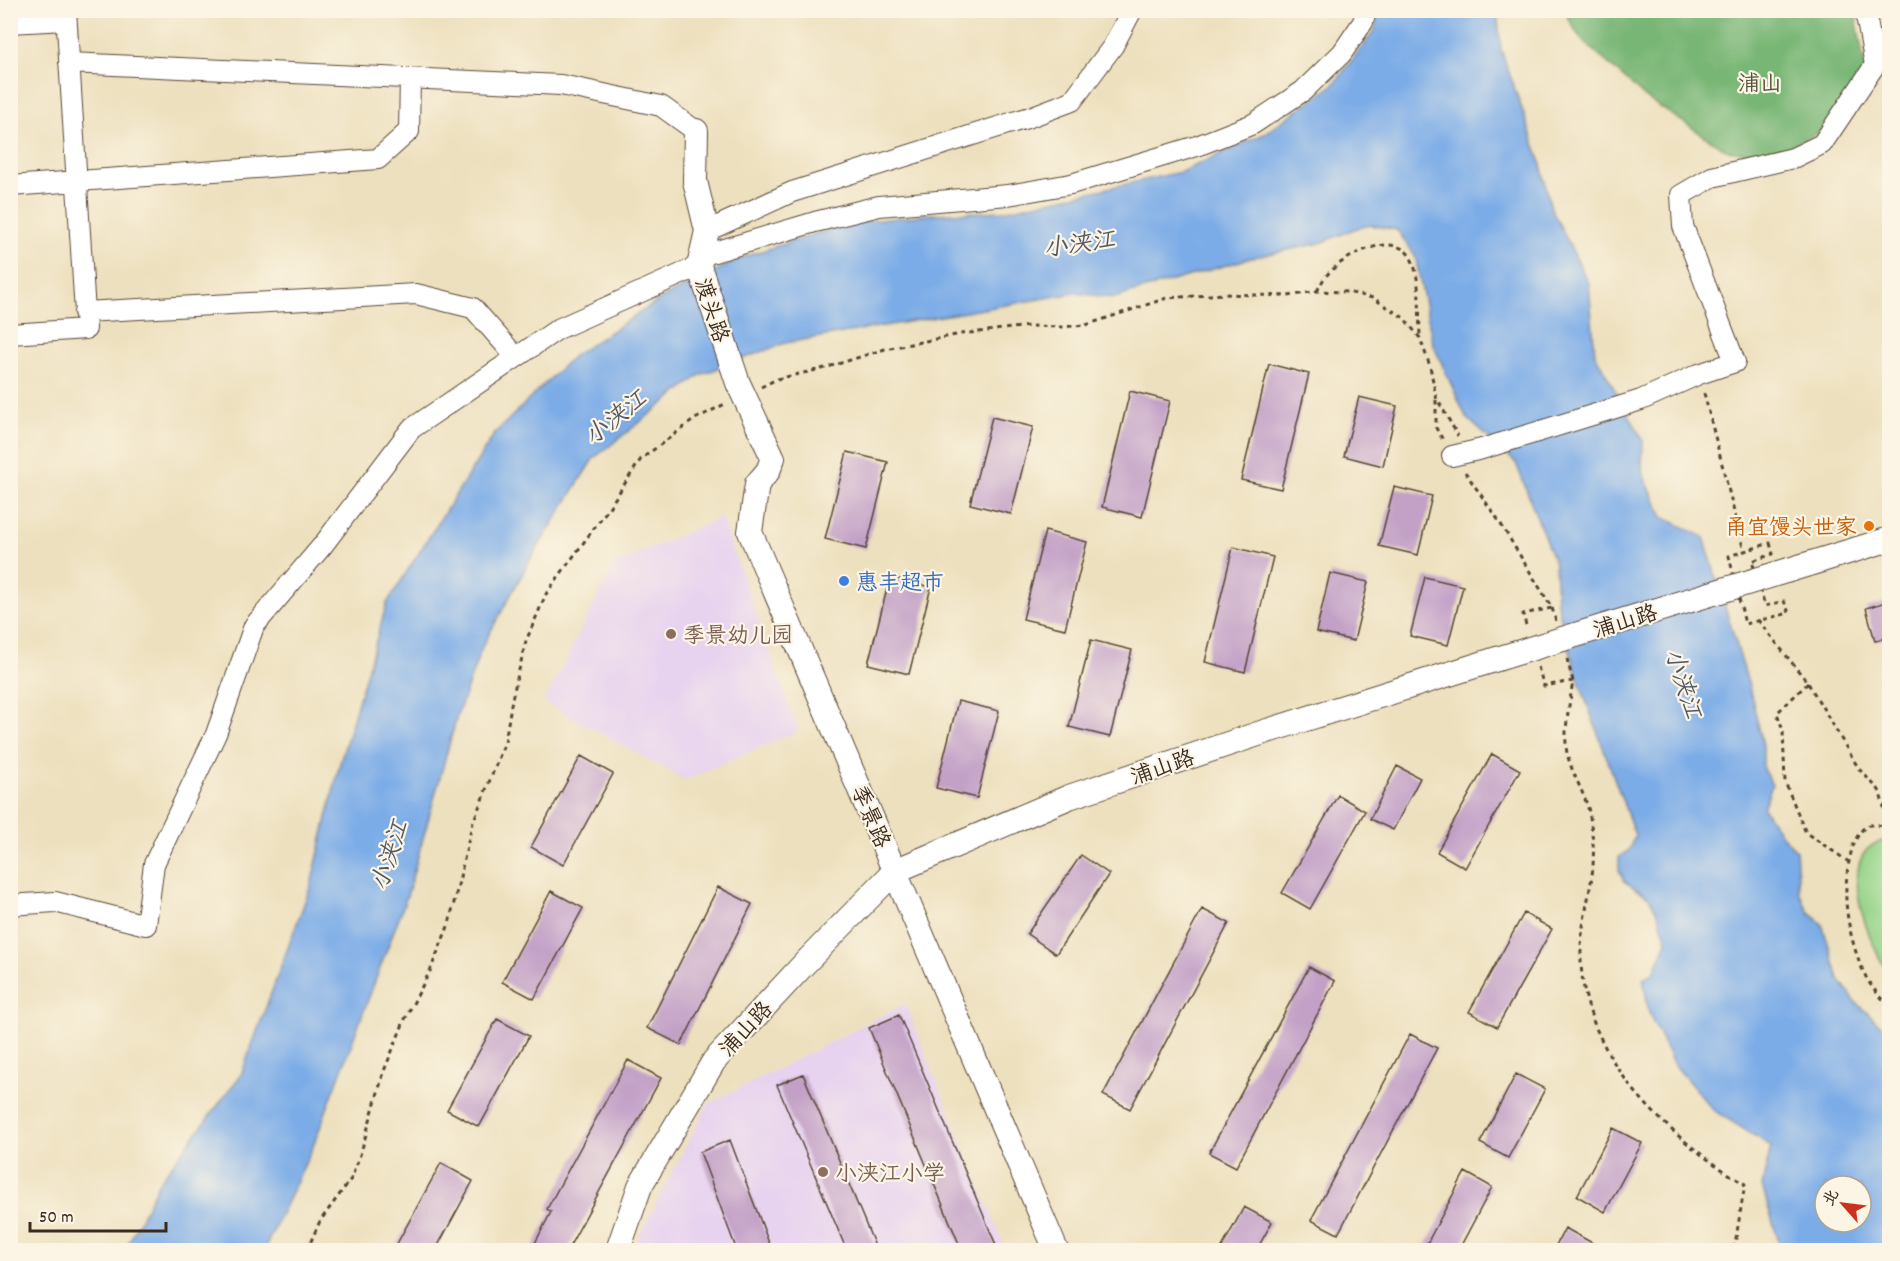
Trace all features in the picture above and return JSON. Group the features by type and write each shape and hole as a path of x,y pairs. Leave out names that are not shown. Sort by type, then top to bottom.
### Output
{"street":[{"path":"707,231 792,192 1030,117 1072,101 1113,46 1132,10"},
{"path":"10,905 54,902 146,925 154,864 216,734 254,626 322,545 411,429 558,329 700,261 815,222 879,206 1008,195 1071,184 1197,146 1253,124 1303,91 1342,53 1363,22 1366,10"},
{"path":"1452,456 1482,449 1641,400 1699,374 1736,362 1683,226 1680,195 1712,177 1793,158 1822,144 1875,65 1864,10"},
{"path":"10,23 66,15 86,329 10,334"},
{"path":"69,63 561,85 661,106 696,130"},
{"path":"10,186 76,183 378,159 409,130 411,78"},
{"name":"渡头路","path":"696,130 695,181 707,231 700,261 738,383"},
{"path":"84,312 416,294 474,308 516,357"},
{"name":"季景路","path":"738,383 772,458 768,471 757,484 750,532 1056,1251"},
{"name":"浦山路","path":"618,1251 640,1186 714,1061 895,871 1069,797 1264,732 1890,539"}],"path":[{"path":"1317,291 1326,275 1356,254 1378,245 1396,245 1410,257 1416,276 1420,338"},
{"path":"1699,374 1744,551"},
{"path":"1436,397 1436,428 1452,456 1499,521 1552,608 1523,614 1545,686 1573,681 1567,731 1567,756 1589,810 1594,864 1581,948 1583,979 1589,1007 1612,1059 1650,1109 1717,1166 1745,1184 1734,1251"},
{"path":"1729,555 1770,543 1773,554 1752,561 1756,580 1765,606 1784,601 1788,613 1745,624"},
{"path":"1758,620 1808,683 1859,770 1879,790 1890,828 1869,825 1860,831 1854,841 1849,862 1846,899 1856,949 1865,976 1879,997 1890,1006"},
{"path":"1808,683 1777,713 1783,730 1785,782 1806,833 1849,862"}],"shaded area":[{"name":"季景幼儿园","path":"721,517 798,731 685,780 544,702 614,565"},
{"name":"小浃江小学","path":"905,1004 1006,1250 635,1250 637,1240 708,1104"}],"green space":[{"name":"浦山","path":"1564,11 1855,11 1866,74 1824,130 1774,155 1726,150 1646,98 1580,38"},
{"path":"1882,841 1889,841 1889,974 1865,923 1857,882 1859,864 1867,850"}],"water":[{"name":"小浃江","path":"1378,11 1497,11 1501,50 1540,160 1551,208 1589,284 1595,354 1643,440 1642,472 1663,517 1704,537 1749,686 1763,745 1763,769 1772,785 1763,808 1780,833 1796,850 1799,892 1809,912 1822,924 1839,979 1854,1000 1881,1026 1889,1042 1889,1250 1779,1250 1780,1246 1762,1186 1771,1146 1713,1110 1673,1063 1649,1013 1643,978 1654,973 1667,941 1659,916 1649,897 1625,882 1619,870 1619,857 1629,850 1635,835 1577,676 1557,604 1555,564 1516,463 1466,417 1433,344 1415,255 1397,230 1371,225 1354,229 1321,243 1254,257 1114,298 1075,293 785,343 700,375 593,459 533,555 482,647 457,716 407,896 312,1149 264,1250 125,1250 159,1182 241,1075 311,885 340,763 387,603 495,433 573,356 664,297 746,256 850,223 932,214 1003,211 1181,172 1264,134 1334,84 1375,30"}],"building":[{"path":"1269,364 1309,374 1281,489 1241,480"},
{"path":"1130,391 1170,401 1142,517 1102,507"},
{"path":"1359,397 1397,406 1383,466 1344,456"},
{"path":"992,417 1033,427 1011,514 970,504"},
{"path":"847,452 888,462 866,549 825,539"},
{"path":"1394,487 1432,496 1418,555 1379,546"},
{"path":"1045,531 1087,542 1065,629 1023,619"},
{"path":"1233,547 1273,557 1245,672 1205,662"},
{"path":"1330,573 1368,582 1354,641 1316,632"},
{"path":"890,577 931,587 909,674 868,664"},
{"path":"1425,577 1463,586 1448,645 1410,636"},
{"path":"1890,601 1890,637 1875,641 1866,608"},
{"path":"1091,640 1132,650 1110,737 1069,727"},
{"path":"958,701 999,711 977,798 936,788"},
{"path":"1492,754 1520,770 1465,868 1437,852"},
{"path":"581,756 613,774 563,865 531,847"},
{"path":"1397,766 1420,778 1393,830 1370,819"},
{"path":"1338,795 1365,811 1310,909 1282,893"},
{"path":"1081,855 1109,874 1056,954 1027,934"},
{"path":"718,887 752,904 681,1045 647,1028"},
{"path":"551,891 583,908 534,999 502,982"},
{"path":"1202,909 1229,923 1130,1109 1103,1095"},
{"path":"1524,913 1552,929 1497,1027 1469,1012"},
{"path":"1309,967 1335,981 1236,1167 1209,1153"},
{"path":"899,1015 996,1245 984,1251 962,1251 869,1028"},
{"path":"497,1019 529,1036 479,1127 447,1110"},
{"path":"1410,1034 1437,1048 1338,1234 1311,1220"},
{"path":"628,1060 661,1078 567,1251 531,1251 551,1212 547,1209"},
{"path":"803,1074 877,1251 847,1251 777,1085"},
{"path":"1516,1074 1545,1089 1508,1158 1480,1143"},
{"path":"1613,1128 1642,1143 1605,1212 1577,1196"},
{"path":"730,1140 772,1251 737,1251 700,1152"},
{"path":"441,1163 473,1181 435,1251 393,1251"},
{"path":"1465,1172 1492,1187 1458,1251 1423,1251"},
{"path":"1244,1207 1272,1222 1256,1251 1220,1251"},
{"path":"1565,1228 1607,1251 1553,1251"}],"place":[{"name":"甬宜馒头世家","path":"1869,526"},
{"name":"惠丰超市","path":"844,581"},
{"name":"季景幼儿园","path":"671,634"},
{"name":"小浃江小学","path":"823,1172"}]}
